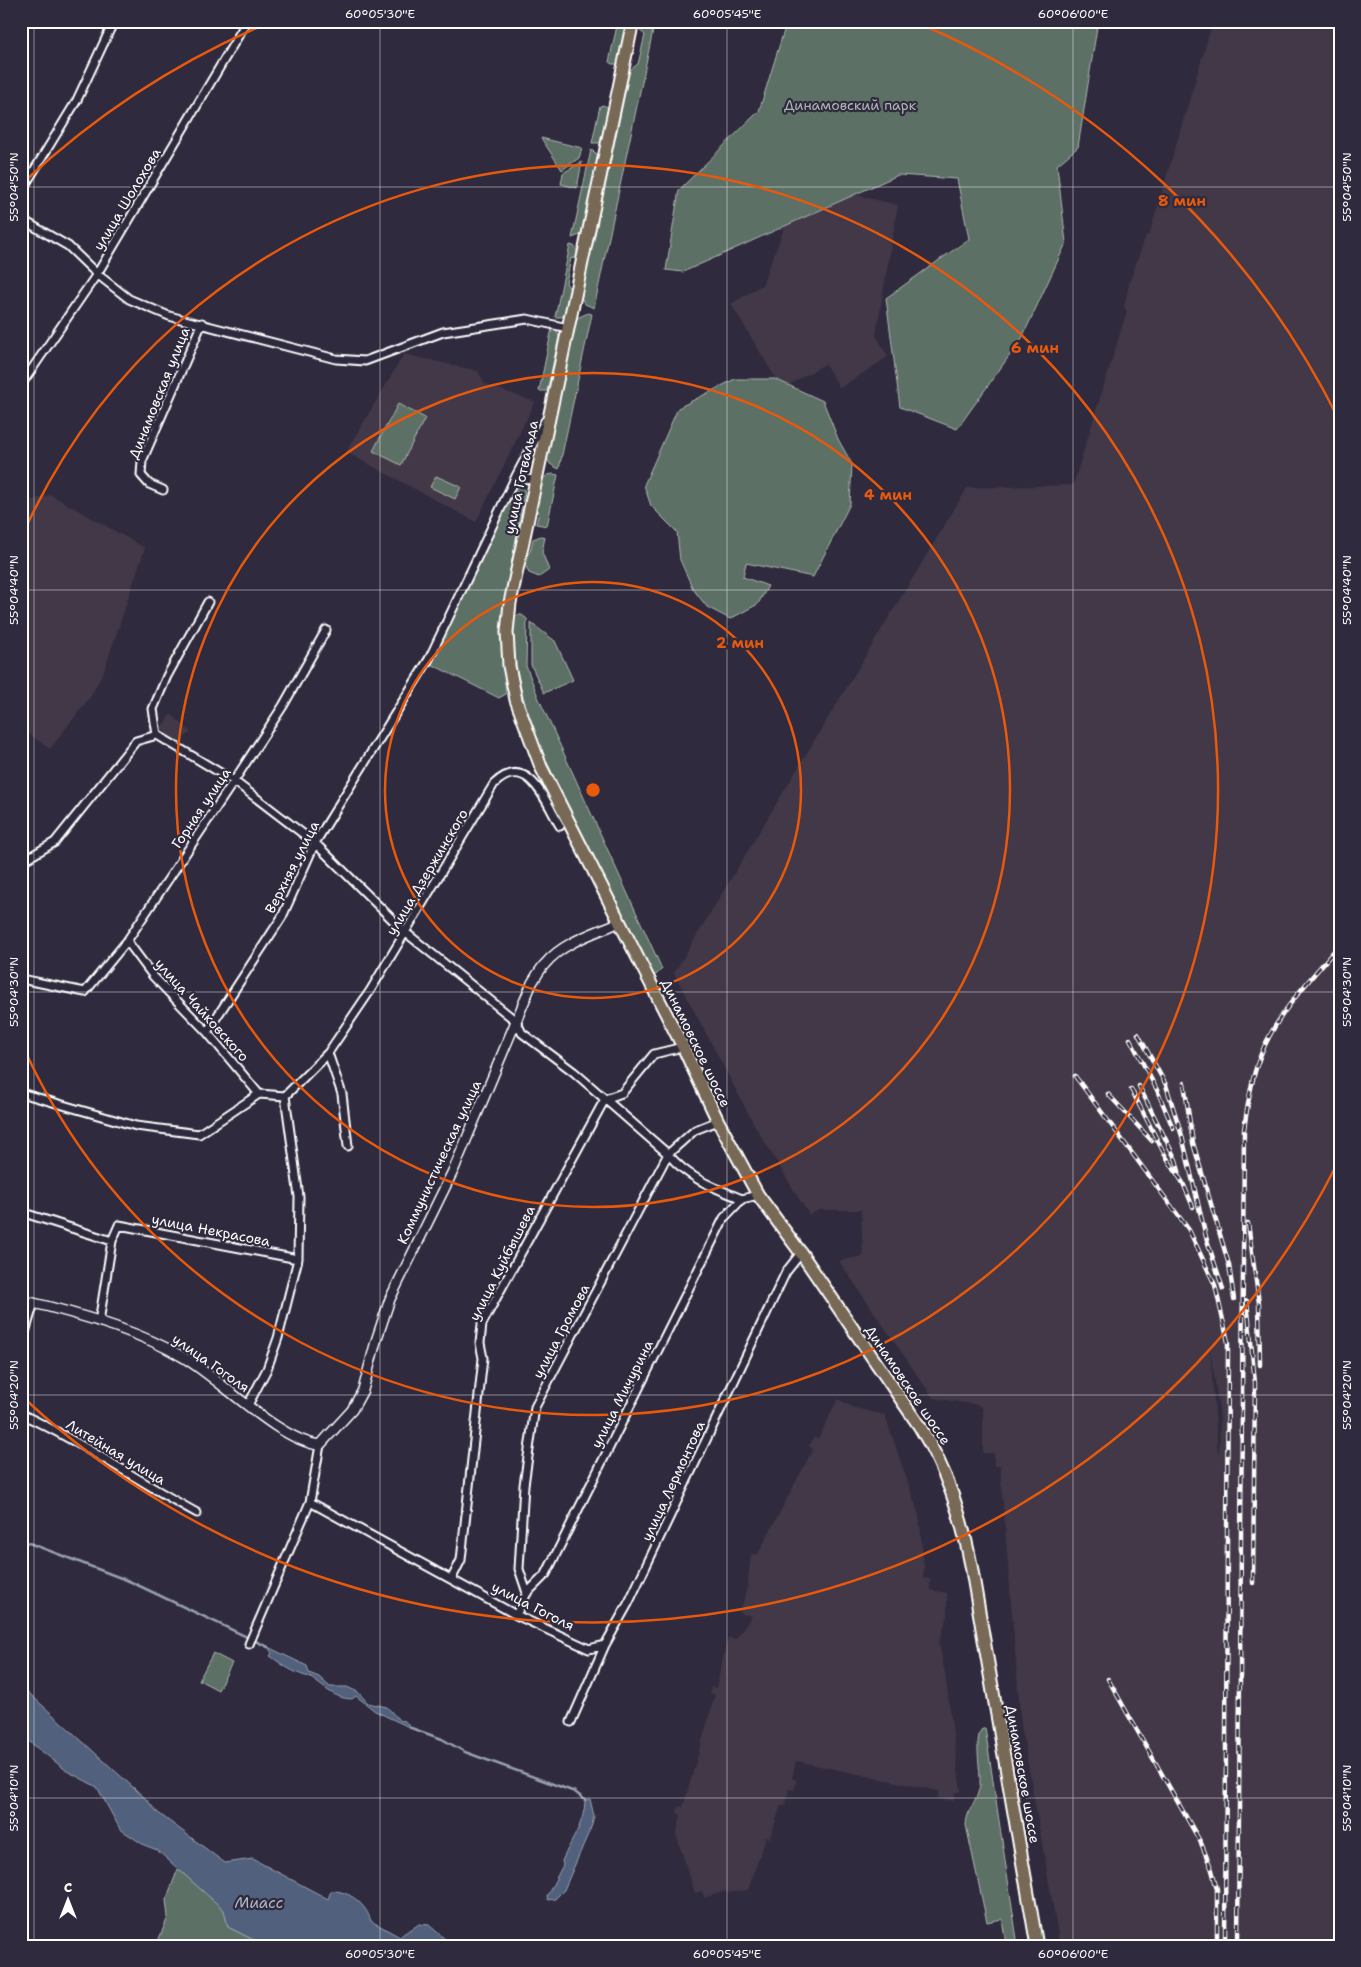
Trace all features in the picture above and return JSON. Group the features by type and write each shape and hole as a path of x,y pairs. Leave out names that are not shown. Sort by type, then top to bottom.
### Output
{"main road":[{"name":"улица Готвальда","path":"620,922 541,767 516,700 509,666 507,632 510,603 535,481 633,21"},
{"name":"Динамовское шоссе","path":"620,922 718,1121 758,1195 801,1253 936,1453 960,1512 996,1701 1037,1946"}],"street":[{"path":"21,192 77,100 114,21"},
{"name":"улица Шолохова","path":"21,386 97,274 247,21"},
{"name":"Динамовская улица","path":"21,219 68,246 97,274 129,299 169,316 202,323 336,360 365,361 443,332 527,319 568,328"},
{"name":"Динамовская улица","path":"163,490 149,484 141,474 142,461 202,323"},
{"name":"Верхняя улица","path":"207,1032 282,917 315,843 429,660 516,476 550,412"},
{"path":"516,476 535,481"},
{"path":"157,735 153,709 160,692 208,602"},
{"name":"Горная улица","path":"21,979 85,992 127,941 234,781 283,706 326,630"},
{"path":"21,862 55,842 136,741 157,735 234,781 315,843 406,932 516,1020 522,1033 574,1072 668,1154 679,1167 695,1179 742,1199 758,1195"},
{"name":"улица Дзержинского","path":"285,1096 328,1053 370,991 494,784 504,775 516,772 528,776 537,786 560,826"},
{"name":"Коммунистическая улица","path":"320,1445 352,1410 363,1390 390,1299 454,1169 532,983 545,964 557,952 620,922"},
{"name":"улица Чайковского","path":"127,941 153,976 207,1032 259,1094"},
{"path":"604,1099 622,1093 654,1054 683,1047"},
{"path":"328,1053 342,1094 348,1146"},
{"path":"21,1093 136,1126 199,1134 259,1094 285,1096 299,1197 298,1259 278,1338 267,1369 248,1405"},
{"name":"улица Куйбышева","path":"452,1578 461,1560 483,1358 480,1343 482,1324 604,1099"},
{"name":"улица Громова","path":"527,1592 519,1569 524,1485 535,1407 668,1154 695,1130 718,1121"},
{"name":"улица Мичурина","path":"516,1615 527,1592 546,1574 724,1218 742,1199"},
{"path":"21,1212 112,1241 99,1322"},
{"name":"улица Некрасова","path":"112,1241 119,1226 298,1259"},
{"name":"улица Лермонтова","path":"571,1722 605,1644 629,1602 786,1272 801,1253"},
{"name":"улица Гоголя","path":"21,1300 99,1322 156,1342 185,1358 278,1427 309,1444 320,1445"},
{"path":"21,1345 34,1303"},
{"name":"Литейная улица","path":"21,1414 54,1429 156,1491 197,1513"},
{"path":"249,1644 310,1502 320,1445"},
{"name":"улица Гоголя","path":"310,1502 452,1578 516,1615 590,1649 605,1644"}],"shaded area":[{"path":"1213,21 1340,21 1340,1946 1060,1946 1021,1725 1000,1466 994,1466 994,1453 983,1453 983,1409 979,1405 933,1398 839,1261 863,1256 861,1210 819,1210 809,1215 755,1126 674,973 967,488 1073,485 1127,311 1124,308 1129,283 1146,235 1149,235","holes":["1210,1348 1220,1417 1218,1452"]},
{"path":"802,182 898,205 876,335 888,357 840,388 825,364 782,389 731,304 762,285"},
{"path":"404,354 478,371 485,384 535,402 476,522 346,452"},
{"path":"51,495 145,548 104,671 91,696 50,749 21,728 21,503"},
{"path":"171,714 191,732 179,742 161,728"},
{"path":"838,1399 854,1408 885,1415 919,1515 924,1568 923,1578 930,1579 930,1590 947,1593 947,1616 939,1644 945,1673 961,1792 955,1792 954,1801 938,1798 939,1791 796,1761 792,1778 797,1780 794,1790 789,1789 785,1806 781,1805 770,1838 766,1837 748,1890 727,1893 726,1891 704,1898 702,1891 695,1893 676,1835 681,1815 677,1813 679,1806 683,1807 715,1695 710,1693 711,1687 716,1688 728,1637 736,1639 752,1616 740,1613 747,1588 751,1554 758,1554 813,1449 809,1446 814,1437 818,1439"}],"green space":[{"path":"618,21 627,21 618,64 612,64 609,62"},
{"path":"640,21 655,21 594,308 585,304 581,298 630,70 638,64 645,35 638,29"},
{"name":"Динамовский парк","path":"787,21 1098,21 1078,147 1057,165 1066,243 1022,338 957,429 900,407 886,298 969,239 957,179 898,175 683,272 666,270 679,190 759,111"},
{"path":"603,105 609,108 602,141 592,143 600,106"},
{"path":"541,138 582,148 579,158 562,170"},
{"path":"591,150 598,157 583,229 580,235 572,238"},
{"path":"582,162 577,188 561,184 563,173"},
{"path":"570,245 574,246 577,250 576,259 571,258 566,283 570,289 564,315 562,317 555,317"},
{"path":"588,313 592,314 559,469 550,464 547,458 577,318"},
{"path":"552,328 556,328 559,337 547,391 539,391"},
{"path":"735,379 775,379 823,401 838,439 852,464 850,504 813,577 746,563 743,577 768,586 758,604 730,619 707,607 693,589 680,560 677,532 651,506 644,485 678,408"},
{"path":"398,404 425,418 401,465 373,451"},
{"path":"553,474 558,475 547,526 536,524 539,512 536,507 542,479"},
{"path":"436,476 461,487 455,499 430,487"},
{"path":"518,486 523,487 525,492 500,631 506,694 499,698 431,664 514,489"},
{"path":"541,536 545,537 542,552 549,570 539,577 529,573 524,563 526,555 530,552 533,539"},
{"path":"517,615 522,615 527,619 526,666 539,699 662,969 656,975 651,975 559,789 538,741 529,716 516,666 513,630"},
{"path":"531,623 555,641 573,680 544,693 531,665"},
{"path":"213,1653 232,1663 218,1690 199,1680"},
{"path":"985,1728 1018,1946 1000,1946 1006,1944 1002,1919 987,1922 966,1825 980,1785 978,1742 981,1730"},
{"path":"178,1869 224,1910 228,1927 266,1946 156,1946 168,1917 166,1900"}],"water":[{"path":"268,1647 307,1666 309,1673 319,1677 330,1687 347,1687 358,1692 368,1703 387,1707 400,1721 404,1720 411,1728 375,1711 356,1696 352,1699 340,1697 330,1692 310,1677 288,1668 270,1656 272,1653"},
{"name":"Миасс","path":"21,1686 145,1798 157,1812 225,1863 253,1859 328,1899 331,1891 344,1893 361,1904 371,1921 400,1937 419,1924 429,1925 445,1939 446,1946 266,1946 228,1927 224,1910 157,1850 144,1845 120,1829 97,1787 67,1771 21,1735"},
{"path":"590,1799 594,1816 592,1825 564,1890 555,1899 548,1900 547,1896 563,1865 562,1861 583,1816 585,1800"}],"waterway":[{"path":"21,1540 129,1581 268,1647"},
{"path":"411,1728 442,1739 465,1752 575,1792 585,1800"}],"railway":[{"path":"1238,1946 1244,1130 1249,1097 1257,1065 1272,1031 1292,1001 1340,944"},
{"path":"1138,1034 1166,1085 1182,1136 1206,1237 1223,1289"},
{"path":"1130,1039 1157,1090 1173,1128"},
{"path":"1075,1076 1189,1230 1215,1285 1228,1342 1225,1946"},
{"path":"1184,1083 1193,1143 1229,1265 1234,1299"},
{"path":"1139,1086 1176,1160 1179,1171"},
{"path":"1131,1089 1165,1155 1183,1183 1193,1207"},
{"path":"1108,1094 1152,1141"},
{"path":"1248,1223 1259,1303 1260,1365"},
{"path":"1247,1301 1255,1383 1253,1583"},
{"path":"1108,1679 1201,1843 1212,1870 1217,1889 1217,1946"}]}
